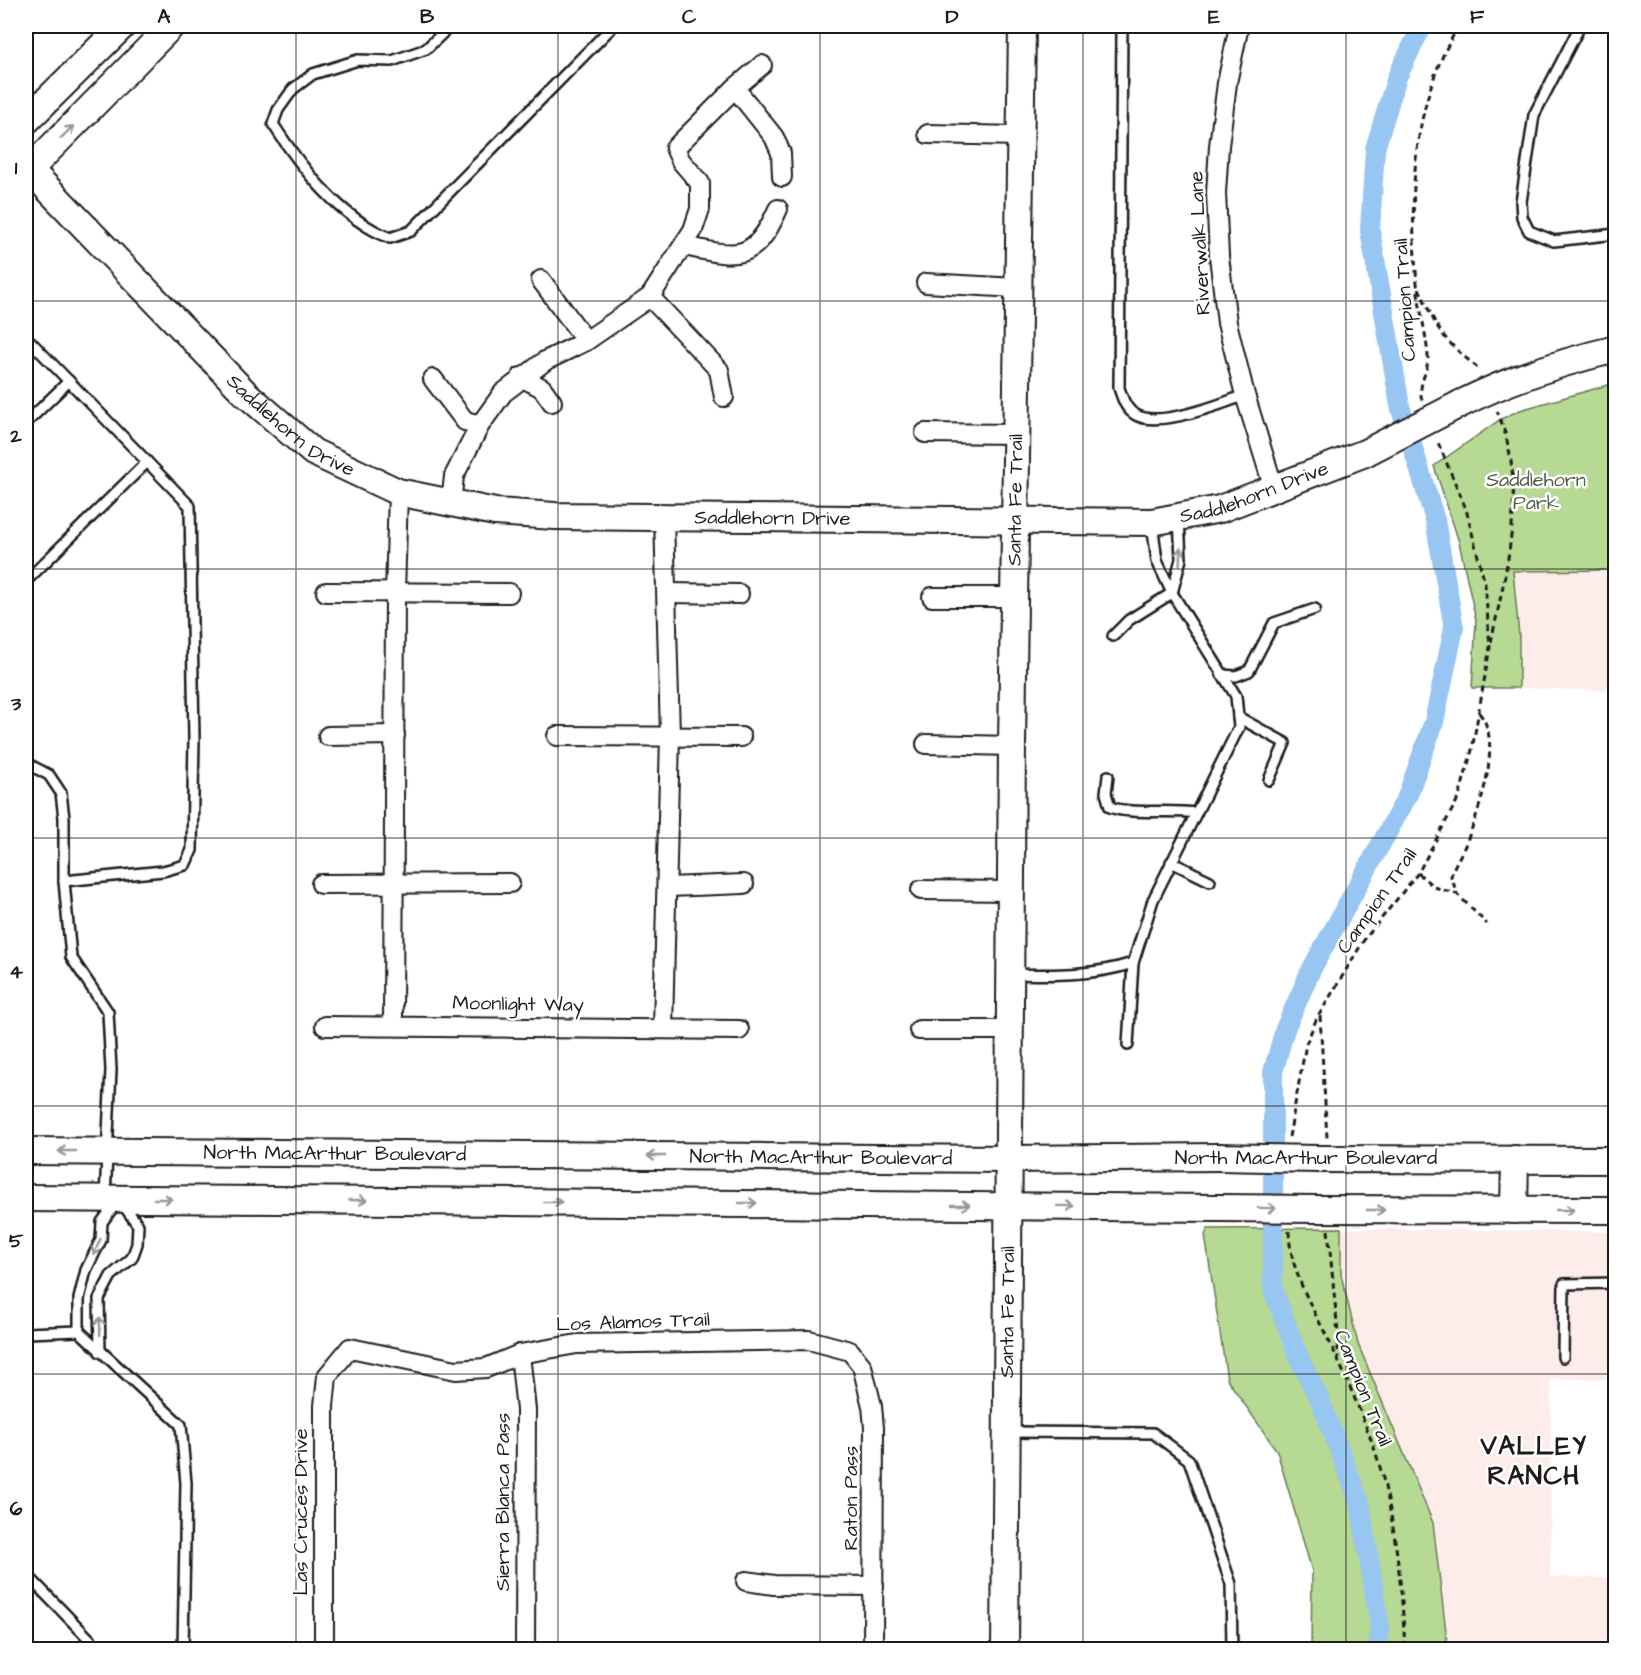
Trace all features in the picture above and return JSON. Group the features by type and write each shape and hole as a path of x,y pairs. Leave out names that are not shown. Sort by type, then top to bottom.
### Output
{"main road":[{"path":"26,121 122,26"},
{"path":"27,170 171,26"},
{"name":"Santa Fe Trail","path":"1005,1650 1018,136 1022,26"},
{"name":"Saddlehorn Drive","path":"27,170 229,377 313,452 398,492 452,504 515,513 664,517 1152,522 1179,518 1220,509 1365,453 1508,381 1567,361 1616,349"},
{"name":"North MacArthur Boulevard","path":"26,1151 1008,1159 1218,1157 1323,1151 1515,1160 1616,1160"},
{"path":"1514,1210 1515,1160"},
{"path":"26,1198 1217,1208 1322,1217 1514,1210 1616,1210"}],"street":[{"name":"Riverwalk Lane","path":"1239,26 1227,83 1216,193 1219,256 1227,323 1245,395 1274,489"},
{"path":"452,504 454,476 480,425 503,393 545,361 586,340 650,297 685,246 700,209 700,183 681,161 675,148 735,88 762,65"},
{"path":"735,88 774,137 781,153 782,177"},
{"path":"928,134 1018,136"},
{"path":"685,246 731,256 748,249 762,239 778,209"},
{"path":"541,280 586,340"},
{"path":"926,283 1017,288"},
{"path":"650,297 719,370 724,397"},
{"path":"522,377 542,388 552,402"},
{"path":"433,380 465,421 480,425"},
{"path":"925,433 1016,434"},
{"path":"393,1024 395,594 398,492"},
{"path":"663,1028 670,735 664,517"},
{"path":"326,592 509,593"},
{"path":"667,593 739,594"},
{"path":"932,597 1014,597"},
{"path":"328,736 395,735"},
{"path":"557,736 741,737"},
{"path":"926,744 1012,746"},
{"path":"321,884 510,883"},
{"path":"668,887 744,884"},
{"path":"921,890 1011,891"},
{"name":"Moonlight Way","path":"325,1026 393,1024 739,1030"},
{"path":"919,1030 1010,1030"},
{"name":"Los Alamos Trail","path":"327,1376 350,1348 456,1370 486,1368 520,1354 577,1344 810,1340 850,1352"},
{"name":"Raton Pass","path":"850,1352 862,1366 872,1406 873,1650"},
{"name":"Sierra Blanca Pass","path":"520,1354 526,1410 525,1650"},
{"name":"Las Cruces Drive","path":"324,1649 324,1429 327,1376"},
{"path":"746,1581 774,1585 874,1586"}],"lane":[{"path":"450,26 426,49 392,61 358,60 313,74 293,88 278,110 273,124 306,170 338,204 365,228 390,238 411,231 613,26"},
{"path":"1122,26 1119,388 1124,406 1137,417 1172,418 1206,410 1245,395"},
{"path":"1580,26 1533,115 1521,202 1522,217 1529,231 1554,241 1616,234"},
{"path":"26,346 30,341 190,506 194,740 192,850 186,866 163,871 64,881"},
{"path":"26,423 69,381"},
{"path":"26,581 147,462"},
{"path":"1113,636 1129,620 1172,592 1181,559 1179,518"},
{"path":"1128,1045 1133,963 1140,934 1171,862 1239,727 1236,696 1172,592 1157,561 1152,522"},
{"path":"1222,675 1236,676 1249,671 1274,623 1315,609"},
{"path":"1238,717 1285,743 1269,780"},
{"path":"26,763 49,775 61,793 64,818 64,881 71,957 108,1012 111,1070 108,1152 112,1199 102,1222 101,1240 86,1270 79,1299 79,1331 181,1425 186,1483 183,1650"},
{"path":"1108,776 1106,793 1110,807 1120,811 1157,810 1196,813"},
{"path":"1171,862 1210,881"},
{"path":"1010,974 1062,975 1109,971 1133,963"},
{"path":"100,1352 99,1299 111,1276 132,1258 137,1244 138,1224 112,1199"},
{"path":"1563,1358 1564,1284 1616,1283"},
{"path":"26,1333 79,1331"},
{"path":"1006,1432 1153,1433 1189,1460 1231,1584 1232,1650"},
{"path":"26,1578 32,1580 100,1650"}],"path":[{"name":"Campion Trail","path":"1424,404 1420,393 1429,359 1417,284 1414,211 1418,141 1424,106 1436,69 1459,26"},
{"path":"1417,284 1436,328 1453,348 1478,368"},
{"path":"1490,647 1514,514 1512,471 1497,411"},
{"name":"Campion Trail","path":"1289,1146 1293,1108 1306,1044 1364,940 1418,873 1459,797 1479,713 1490,647 1485,584 1477,543 1459,490 1435,435"},
{"path":"1479,713 1486,721 1490,736 1489,765 1475,820 1451,876 1457,894 1487,924"},
{"path":"1418,873 1434,887 1457,894"},
{"path":"1320,1016 1323,1151"},
{"path":"1322,1217 1338,1333 1338,1362"},
{"name":"Campion Trail","path":"1288,1222 1291,1255 1301,1284 1338,1362 1372,1444 1385,1494 1398,1568 1405,1650"}],"shaded area":[{"path":"1615,570 1615,691 1519,688 1519,636 1513,571"},
{"path":"1341,1228 1615,1232 1615,1379 1551,1379 1550,1577 1615,1578 1615,1649 1448,1649 1433,1523 1358,1344 1341,1275"}],"green space":[{"name":"Saddlehorn Park","path":"1615,383 1615,570 1513,571 1519,636 1519,688 1472,688 1476,620 1459,542 1434,466 1501,419 1520,410"},
{"path":"1341,1228 1341,1275 1358,1344 1433,1523 1448,1649 1311,1649 1312,1571 1277,1451 1227,1379 1205,1235 1208,1229"}],"waterway":[{"path":"1378,1650 1380,1627 1360,1503 1320,1400 1301,1363 1273,1290 1273,1072 1285,1029 1311,970 1407,797 1434,722 1454,628 1435,520 1400,406 1370,230 1375,149 1397,77 1422,26"}],"district":[{"name":"VALLEY RANCH","path":"1534,1461"}]}
